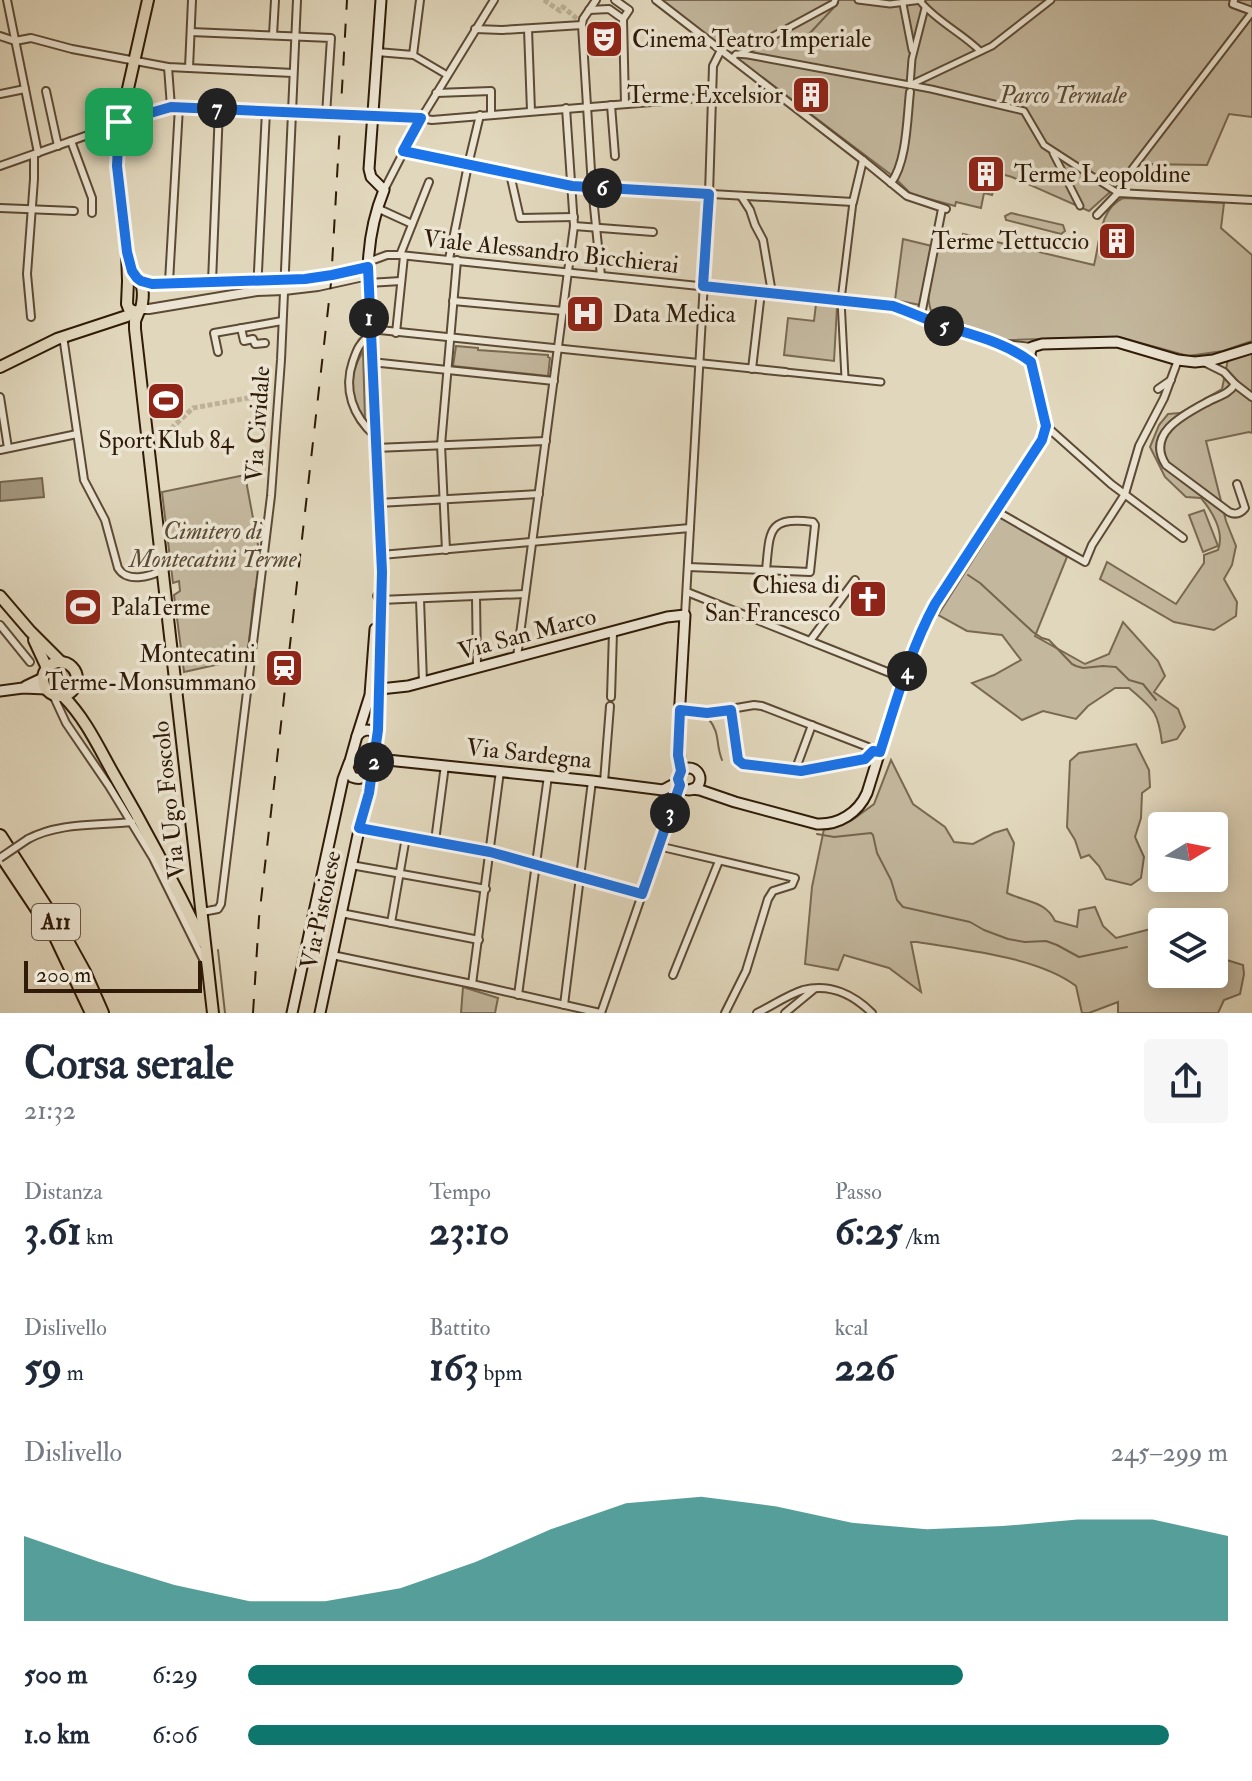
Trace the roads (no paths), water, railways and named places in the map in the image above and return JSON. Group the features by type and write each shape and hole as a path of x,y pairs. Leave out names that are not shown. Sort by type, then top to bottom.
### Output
{"highway":[{"name":"A11","path":"0,836 63,934 102,1013"},
{"name":"A11","path":"0,855 56,937 92,1013"}],"main road":[{"path":"135,280 127,252 117,166 119,122 148,0"},
{"path":"292,1013 343,779 370,692 379,598 381,559 368,271 377,208 384,190 369,174 381,0"},
{"name":"Via Ugo Foscolo","path":"135,280 142,303 135,309 135,329 213,1013"},
{"path":"0,367 75,329 135,309"},
{"path":"692,768 686,768 678,776 684,786 812,823 829,823 849,816 863,802 923,625 1045,433 1031,362 1032,347 1042,344 1117,342 1178,360 1203,361 1252,348"},
{"path":"0,596 30,631 61,662 74,670 77,678 69,694 50,685 0,691"},
{"path":"341,797 347,783 361,783 372,770 380,689 379,598"},
{"path":"681,771 678,737 685,615"},
{"name":"Via San Marco","path":"380,689 423,682 667,617 685,615"},
{"path":"30,631 50,685 81,717 161,856 208,951"},
{"path":"50,685 53,664 61,662"},
{"path":"74,688 81,717"},
{"name":"Via Sardegna","path":"357,736 363,731 370,731 375,735 376,747 387,760 665,790 684,786"},
{"path":"678,737 683,757 712,794"},
{"name":"Via Pistoiese","path":"320,1013 362,816 361,783 349,773 349,763"},
{"path":"684,786 698,784 699,777"},
{"path":"184,903 200,896"}],"street":[{"path":"7,0 36,154 27,274 31,317"},
{"path":"189,68 192,0"},
{"path":"273,35 275,0"},
{"name":"Via Cividale","path":"202,912 217,910 221,906 271,496 297,0"},
{"path":"413,55 420,0"},
{"path":"384,190 421,118 494,0"},
{"path":"596,0 582,25 601,276"},
{"path":"615,0 629,10 623,19 625,104"},
{"path":"656,0 907,196 944,209 921,315"},
{"path":"732,59 835,0"},
{"path":"858,0 903,4 921,1 925,8 980,51"},
{"path":"910,88 992,46 1051,0"},
{"path":"1097,215 1118,193 1122,182 1251,13 1233,4 1234,0"},
{"path":"891,183 898,173 905,140 912,59 912,44 903,4"},
{"path":"912,59 925,8"},
{"path":"589,10 609,9 623,19"},
{"path":"475,29 582,25"},
{"path":"528,29 531,111"},
{"path":"191,32 331,38 326,115"},
{"path":"0,36 15,41 31,38 168,67 293,73"},
{"path":"685,615 709,194 713,66 721,50"},
{"path":"377,52 413,55 447,75"},
{"path":"740,54 1024,111 1044,145 1118,193 1252,200"},
{"path":"168,67 175,107 169,282"},
{"path":"0,94 25,89"},
{"path":"46,91 58,146"},
{"path":"436,93 491,91 491,115"},
{"path":"0,166 119,122 175,107 432,120 713,97"},
{"path":"611,105 615,156"},
{"path":"517,657 574,226 566,108"},
{"path":"212,282 219,109"},
{"path":"257,286 266,111"},
{"path":"446,550 441,445 453,301 453,260 468,165 480,115"},
{"path":"71,141 92,198 92,213"},
{"path":"403,151 572,186 853,202"},
{"path":"1053,152 1080,206"},
{"path":"845,378 841,300 853,202 863,160"},
{"path":"510,174 520,218 574,217"},
{"path":"396,333 402,255 429,182"},
{"path":"741,196 763,240 772,293"},
{"path":"0,208 74,211"},
{"path":"377,208 412,224"},
{"path":"574,226 653,232"},
{"name":"Viale Alessandro Bicchierai","path":"368,271 387,255 402,255 893,306 1005,346"},
{"path":"135,280 152,284 212,282 284,290 318,286 368,271"},
{"path":"135,309 284,280 368,271 401,281"},
{"path":"752,369 761,292"},
{"path":"453,301 564,311"},
{"path":"218,352 214,333 282,321"},
{"path":"241,328 244,341 253,339 255,344 265,343"},
{"path":"375,436 363,426 350,400 349,391 352,365 360,344 370,332 881,382"},
{"path":"65,335 84,483 105,520 120,571 124,576 132,577 163,570"},
{"path":"1005,346 1032,347"},
{"path":"1005,346 1031,362"},
{"path":"996,511 1085,562 1092,545 1125,494 1139,446 1164,398 1178,360"},
{"path":"1203,361 1224,372 1252,397"},
{"path":"371,362 554,381"},
{"path":"1158,389 1171,380"},
{"path":"1235,384 1228,393 1171,425 1163,434 1160,446 1166,465 1234,514 1245,508 1237,484"},
{"path":"0,397 4,449 77,434"},
{"path":"1046,426 1125,494 1183,538"},
{"path":"375,448 546,441"},
{"path":"378,503 539,494"},
{"path":"688,567 810,572 813,522 792,519 779,523 773,529 766,570"},
{"path":"381,559 446,550 690,528"},
{"path":"810,641 855,580"},
{"path":"687,592 890,673"},
{"path":"379,598 525,594"},
{"path":"476,597 477,667"},
{"path":"420,599 423,682"},
{"path":"0,625 30,662"},
{"path":"611,697 613,632"},
{"path":"50,685 66,723 153,858 209,969"},
{"path":"680,710 707,713 758,705 868,747"},
{"path":"604,782 610,706"},
{"path":"731,710 739,762 795,771 865,759 873,751 880,752"},
{"path":"795,771 812,725"},
{"path":"435,841 445,765"},
{"path":"472,984 500,771"},
{"path":"518,995 548,776"},
{"path":"564,1005 592,781"},
{"path":"332,955 600,1013 658,846 676,798 684,786"},
{"path":"0,855 51,829 132,822"},
{"path":"359,828 490,852 642,894"},
{"path":"391,923 406,837"},
{"path":"658,846 795,878 792,885 773,891 768,899 746,971 725,1013"},
{"path":"673,975 719,861"},
{"path":"351,865 486,889"},
{"path":"341,913 479,940"},
{"path":"785,1013 814,989"},
{"path":"757,1013 800,991 814,989 849,995 872,1013"}],"waterway":[{"path":"797,47 838,3"},
{"path":"968,575 1033,632 1049,640 1072,664 1083,668 1116,667 1129,680 1143,684 1156,700"},
{"path":"708,718 716,734 722,760"},
{"path":"817,834 834,837 871,833 897,900 903,907 970,922 1008,939 1046,941 1079,957 1127,947"},
{"path":"218,950 225,1013"}],"tunnel":[{"path":"544,0 560,11 563,7 581,22"},
{"path":"160,439 193,408 264,395"}],"railway":[{"path":"253,1013 259,918 331,283 347,0"}],"place":[{"name":"Cinema Teatro Imperiale","path":"604,39"},
{"name":"Terme Excelsior","path":"811,95"},
{"name":"Terme Leopoldine","path":"986,174"},
{"name":"Terme Tettuccio","path":"1117,241"},
{"name":"Data Medica","path":"585,314"},
{"name":"Sport Klub 84","path":"166,401"},
{"name":"Chiesa di San Francesco","path":"868,599"},
{"name":"PalaTerme","path":"83,607"},
{"name":"Montecatini Terme-Monsummano","path":"284,668"}],"park label":[{"name":"Parco Termale","path":"1063,95"},
{"name":"Cimitero di Montecatini Terme","path":"213,545"}]}
